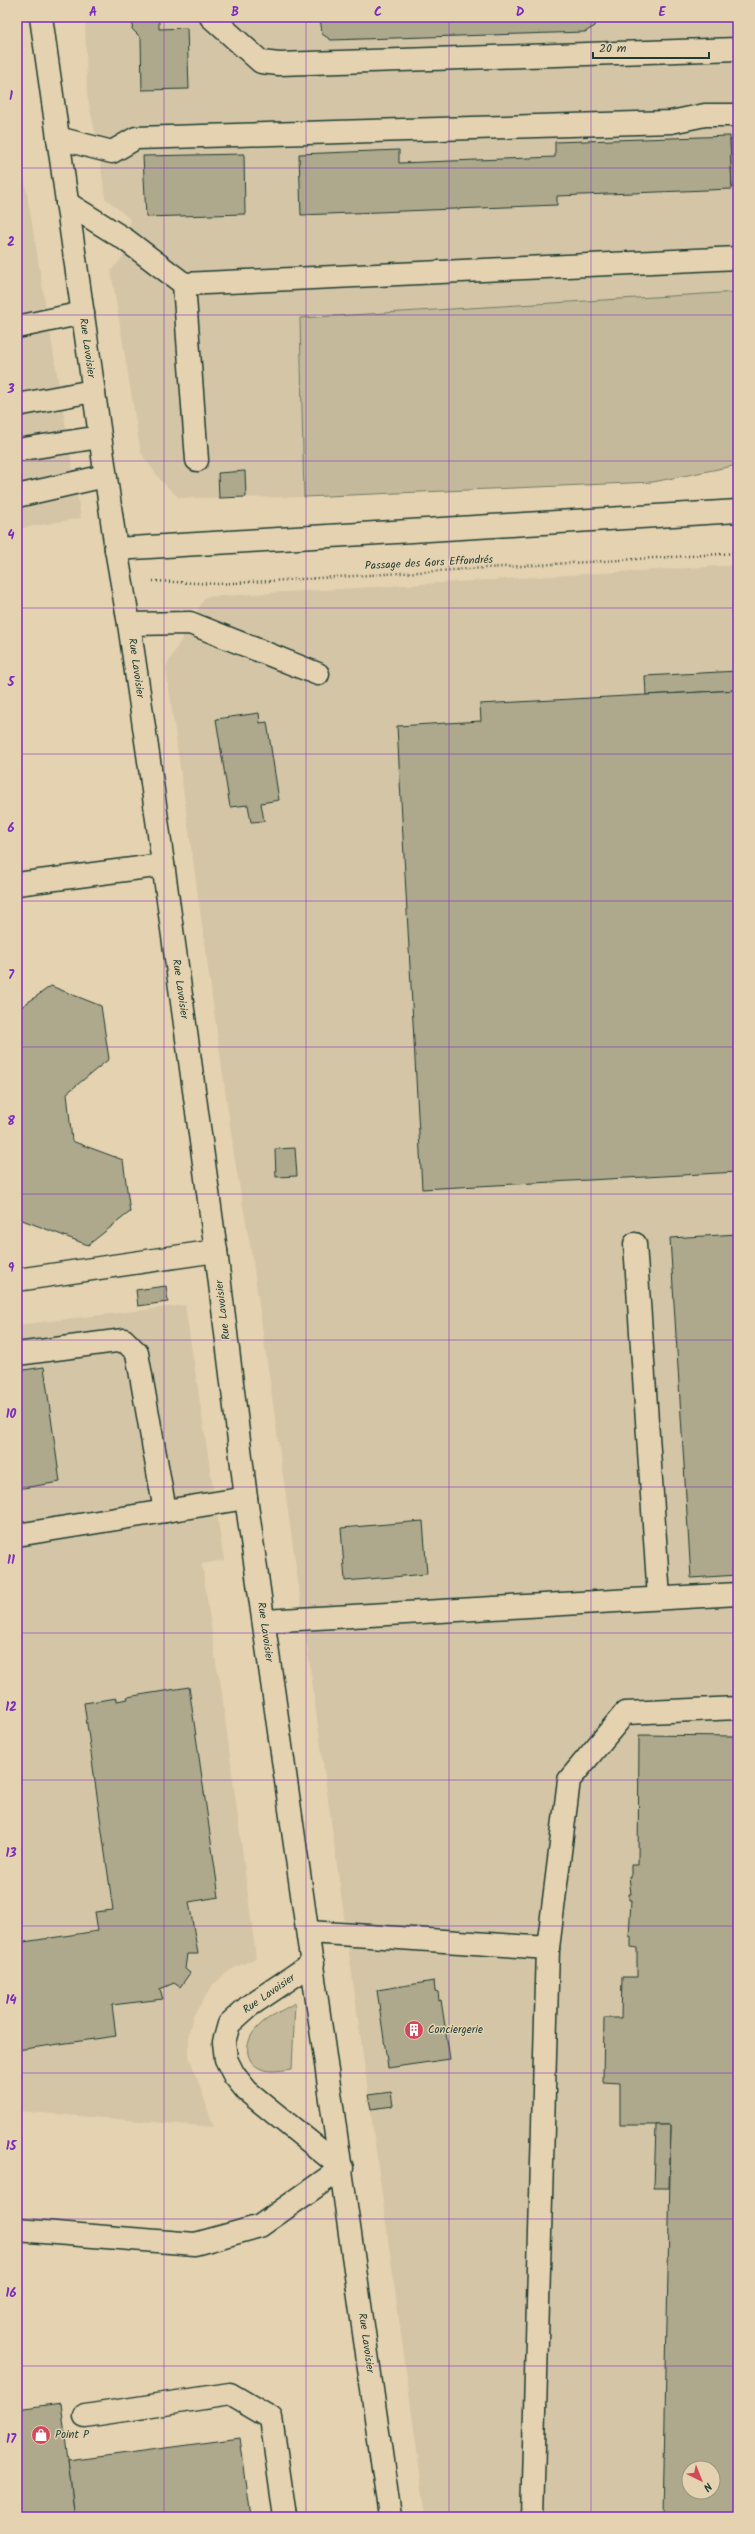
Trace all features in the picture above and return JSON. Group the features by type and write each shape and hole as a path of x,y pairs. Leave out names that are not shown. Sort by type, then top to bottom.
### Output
{"street":[{"name":"Rue Lavoisier","path":"41,17 105,476 120,580 129,624 163,865 216,1251 246,1498 309,1932 390,2517"},
{"path":"211,17 261,62 279,64 738,49"},
{"path":"58,138 112,152 136,138 671,122 705,115 738,115"},
{"path":"67,203 126,240 184,284 738,258"},
{"path":"184,284 197,460"},
{"path":"17,327 83,313"},
{"path":"17,405 93,391"},
{"path":"17,450 100,437"},
{"path":"17,496 105,476"},
{"path":"116,549 738,511"},
{"path":"129,624 190,623 318,674"},
{"path":"17,884 163,865"},
{"path":"635,1244 659,1598"},
{"path":"17,1280 216,1251"},
{"path":"17,1354 124,1340 138,1353 165,1511"},
{"path":"18,1535 246,1498"},
{"path":"264,1621 738,1594"},
{"path":"532,2517 548,1948 569,1780 625,1713 738,1708"},
{"path":"309,1932 548,1948"},
{"name":"Rue Lavoisier","path":"313,1962 249,2006 229,2024 224,2042 226,2058 234,2075 247,2091 342,2168"},
{"path":"17,2230 195,2244 260,2226 342,2168"},
{"path":"85,2416 230,2394 271,2418 285,2517"}],"path":[{"name":"Passage des Gors Effondrés","path":"120,580 218,584 738,553"}],"shaded area":[{"path":"85,17 738,17 738,465 653,482 309,497 179,498 161,481 141,453 111,271 122,258 131,220 105,198 99,150 87,95"},
{"path":"17,134 81,518 17,529"},
{"path":"738,292 738,465 653,482 304,497 300,318"},
{"path":"738,565 738,2517 426,2517 309,1660 253,1262 235,1161 166,667 205,597"},
{"path":"185,1305 224,1560 202,1564 217,1669 220,1679 256,1958 230,1970 214,1983 193,2016 189,2032 189,2056 214,2127 17,2111 17,1325"},
{"path":"295,2003 292,2069 271,2071 257,2067 252,2062 248,2050 248,2043 254,2031 267,2019"}],"building":[{"path":"134,17 157,17 159,29 187,28 189,89 142,90 141,38 132,29"},
{"path":"320,17 597,18 595,26 585,32 331,40 322,34"},
{"path":"730,136 732,189 557,196 557,205 301,215 299,154 399,150 399,163 555,157 555,142"},
{"path":"730,140 738,140 738,187 732,187"},
{"path":"244,154 245,214 146,217 143,156"},
{"path":"245,471 246,497 219,498 218,473"},
{"path":"738,671 738,690 646,695 645,676"},
{"path":"738,690 738,1172 422,1189 397,726 481,721 480,704"},
{"path":"259,713 260,723 267,722 279,800 261,803 264,821 251,822 248,805 230,807 216,719"},
{"path":"51,986 101,1006 109,1059 67,1093 72,1141 123,1160 130,1212 88,1245 17,1218 17,1010"},
{"path":"295,1148 297,1176 276,1177 275,1149"},
{"path":"738,1234 738,1575 691,1578 670,1238"},
{"path":"166,1286 168,1302 138,1306 136,1290"},
{"path":"44,1367 60,1482 17,1489 17,1371"},
{"path":"423,1521 427,1574 345,1581 341,1528"},
{"path":"189,1687 219,1897 189,1902 198,1954 187,1954 185,1969 190,1973 180,1987 174,1983 160,1989 163,1999 112,2005 116,2036 17,2050 17,1943 98,1931 95,1912 113,1910 84,1703 117,1698 117,1701 128,1699 127,1697"},
{"path":"639,1735 738,1736 738,2517 663,2517 671,2125 620,2125 620,2083 603,2082 604,2018 621,2018 622,1977 637,1977 637,1948 631,1947 631,1937 629,1937 631,1900 629,1900 629,1894 631,1894 629,1876 631,1876 631,1865 638,1865"},
{"name":"Conciergerie","path":"434,1981 435,1991 438,1992 439,2001 441,2000 450,2059 388,2068 377,1990"},
{"path":"391,2092 393,2106 371,2109 368,2095"},
{"path":"656,2125 671,2125 669,2188 654,2188"},
{"name":"Point P","path":"61,2403 75,2517 17,2517 17,2409"},
{"path":"240,2438 251,2517 75,2517 68,2461"}],"place":[{"name":"Conciergerie","path":"414,2030"},
{"name":"Point P","path":"41,2435"}]}
